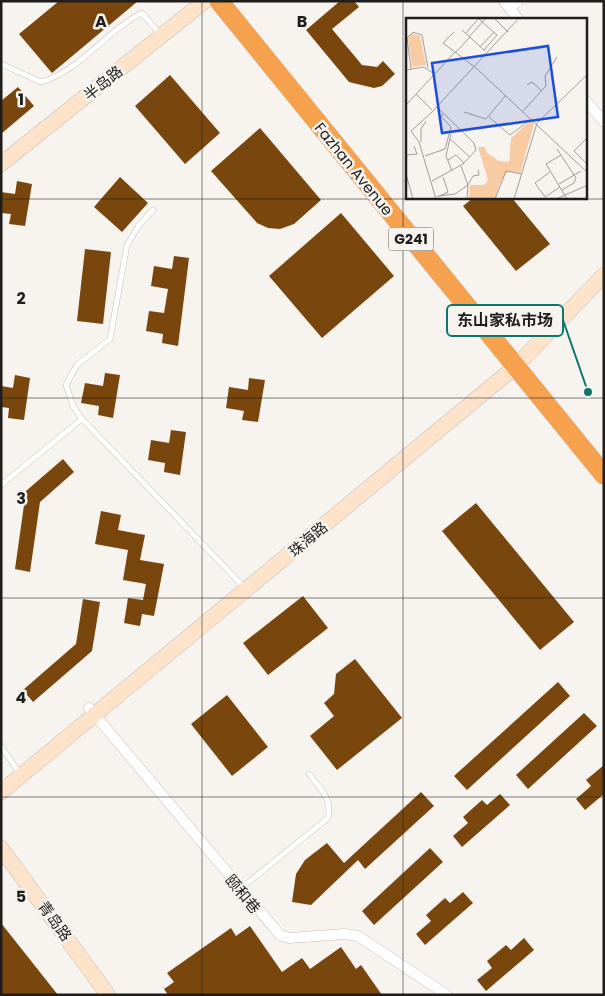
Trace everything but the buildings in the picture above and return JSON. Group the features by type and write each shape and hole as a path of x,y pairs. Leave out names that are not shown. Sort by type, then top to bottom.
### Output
{"highway":[{"name":"Fazhan Avenue","path":"219,1 518,360 604,456"},
{"name":"Fazhan Avenue","path":"234,1 518,360 604,475"}],"main road":[{"name":"半岛路","path":"1,164 206,1"},
{"name":"珠海路","path":"518,360 604,267"},
{"name":"珠海路","path":"1,792 18,771 244,588 518,360 604,275"},
{"name":"珠海路","path":"1,779 18,771"},
{"name":"青岛路","path":"1,848 108,995"}],"street":[{"path":"510,3 518,18"},
{"path":"588,103 604,122"},
{"name":"颐和巷","path":"92,712 280,936 289,938 352,934 358,936 448,995"}],"lane":[{"path":"1,64 41,82 57,77 127,20 142,13 162,36"},
{"path":"153,210 139,225 127,245 110,339 77,366 68,376 66,385 73,406 82,419 244,588"},
{"path":"1,485 82,419"},
{"path":"1,746 18,771"},
{"path":"240,890 328,818 330,809 326,796 309,774"}],"place":[{"name":"东山家私市场","path":"588,392"}]}
